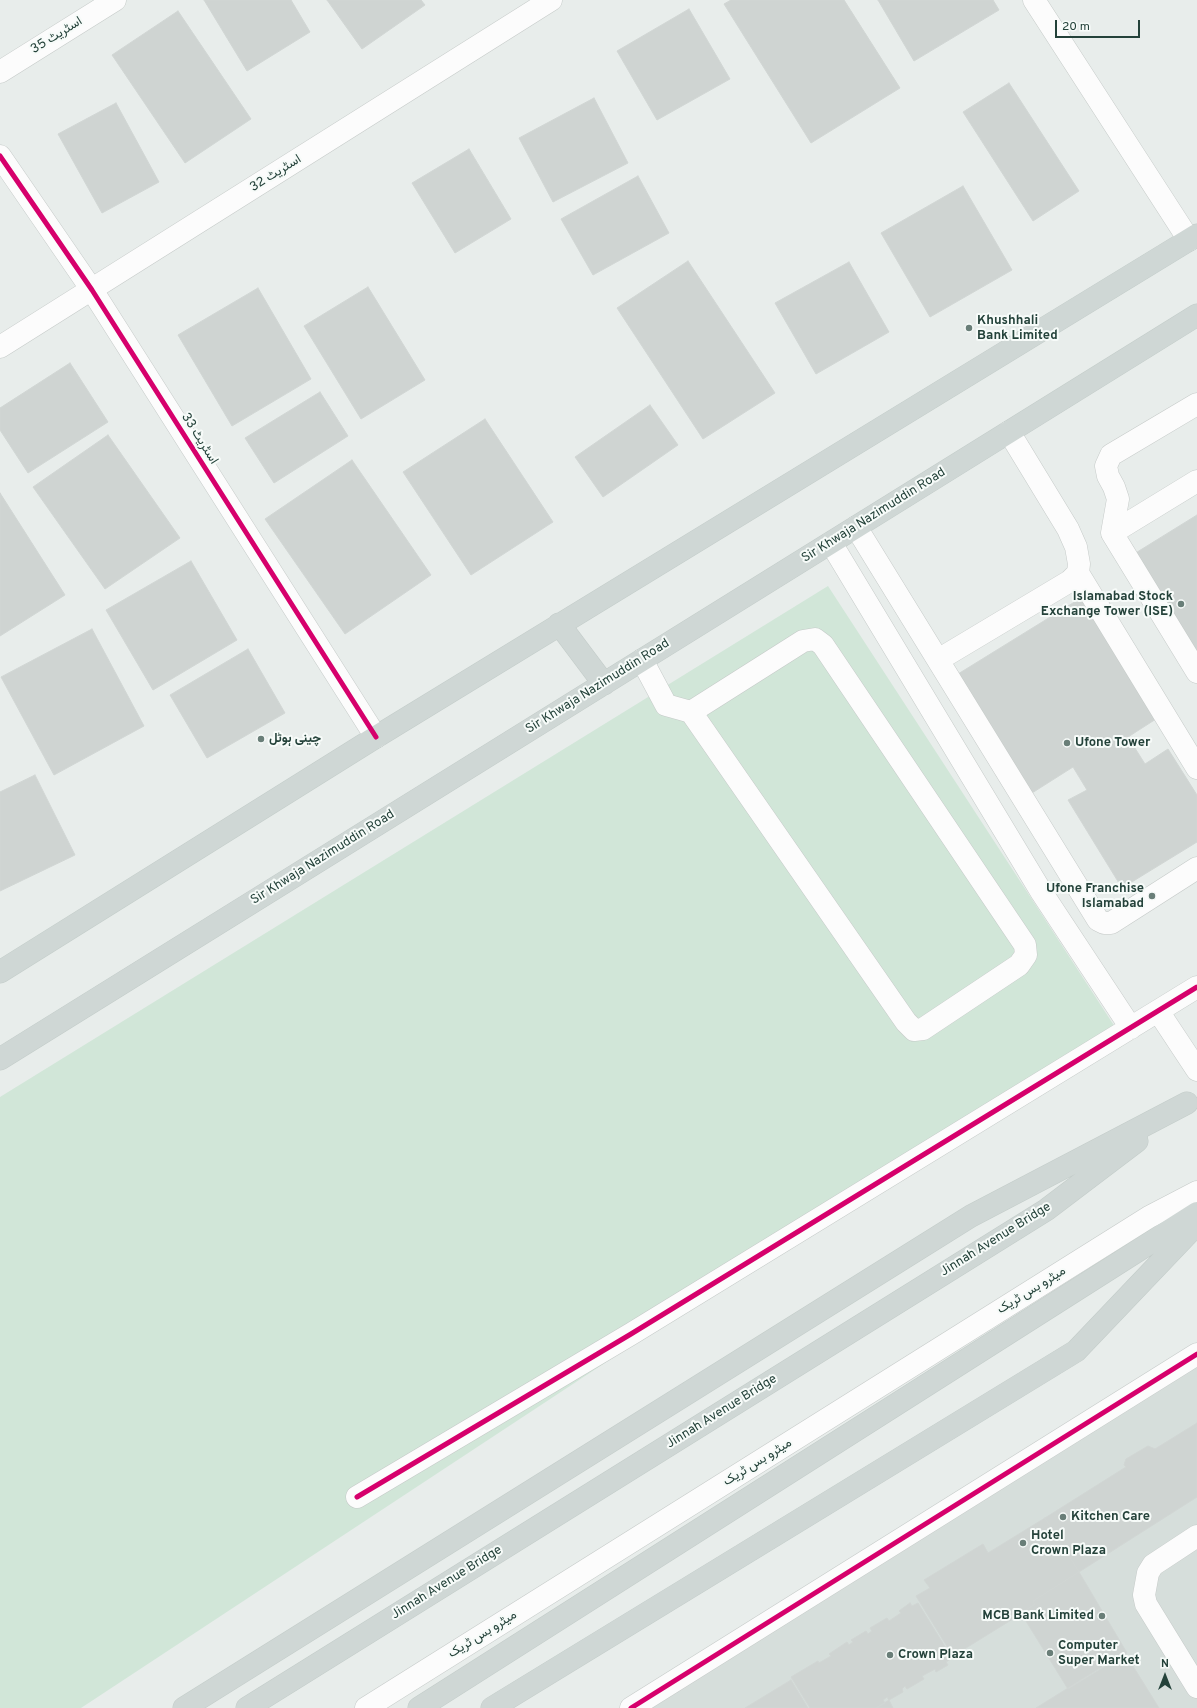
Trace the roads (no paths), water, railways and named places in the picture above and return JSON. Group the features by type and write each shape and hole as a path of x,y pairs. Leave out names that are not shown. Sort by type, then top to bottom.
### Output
{"main road":[{"path":"0,972 376,737 1193,238"},
{"name":"Sir Khwaja Nazimuddin Road","path":"0,1060 1197,315"},
{"path":"560,624 604,684"},
{"path":"172,1708 191,1703 971,1216 1192,1099"},
{"name":"Jinnah Avenue Bridge","path":"247,1708 1046,1210 1192,1099"},
{"path":"419,1708 1197,1213"},
{"path":"492,1708 1076,1351 1197,1224"}],"street":[{"name":"اسٹریٹ 35","path":"0,72 115,0"},
{"name":"اسٹریٹ 32","path":"0,347 551,0"},
{"path":"1034,0 1193,238"},
{"name":"اسٹریٹ 33","path":"0,156 92,290 376,737"},
{"path":"1197,404 1111,455 1106,466 1108,476 1118,499 1117,514 1112,533 1197,672"},
{"path":"1009,432 1068,530 1076,547 1079,564 1078,573 1197,768"},
{"path":"1112,533 1197,481"},
{"path":"856,527 1098,920 1104,923 1111,923 1197,868"},
{"path":"831,543 1042,893 1131,1028"},
{"path":"938,660 1070,581 1078,573"},
{"path":"642,660 666,705 691,712 906,1022 914,1030 923,1029 1019,965 1026,955 1025,945 823,645 815,640 803,641 691,712"},
{"path":"357,1497 631,1334 1197,987"},
{"path":"1158,1011 1197,1070"},
{"name":"میٹرو بس ٹریک","path":"1149,1217 1197,1176"},
{"name":"میٹرو بس ٹریک","path":"366,1708 1149,1217 1197,1192"},
{"path":"631,1708 1197,1354"},
{"path":"1197,1536 1153,1565 1148,1573 1144,1595 1146,1604 1197,1687"}],"place":[{"name":"Khushhali Bank Limited","path":"969,328"},
{"name":"Islamabad Stock Exchange Tower (ISE)","path":"1181,604"},
{"name":"چینی ہوٹل","path":"261,739"},
{"name":"Ufone Tower","path":"1067,743"},
{"name":"Ufone Franchise Islamabad","path":"1152,896"},
{"name":"Kitchen Care","path":"1063,1517"},
{"name":"Hotel Crown Plaza","path":"1023,1543"},
{"name":"MCB Bank Limited","path":"1102,1616"},
{"name":"Computer Super Market","path":"1050,1653"},
{"name":"Crown Plaza","path":"890,1655"}]}
